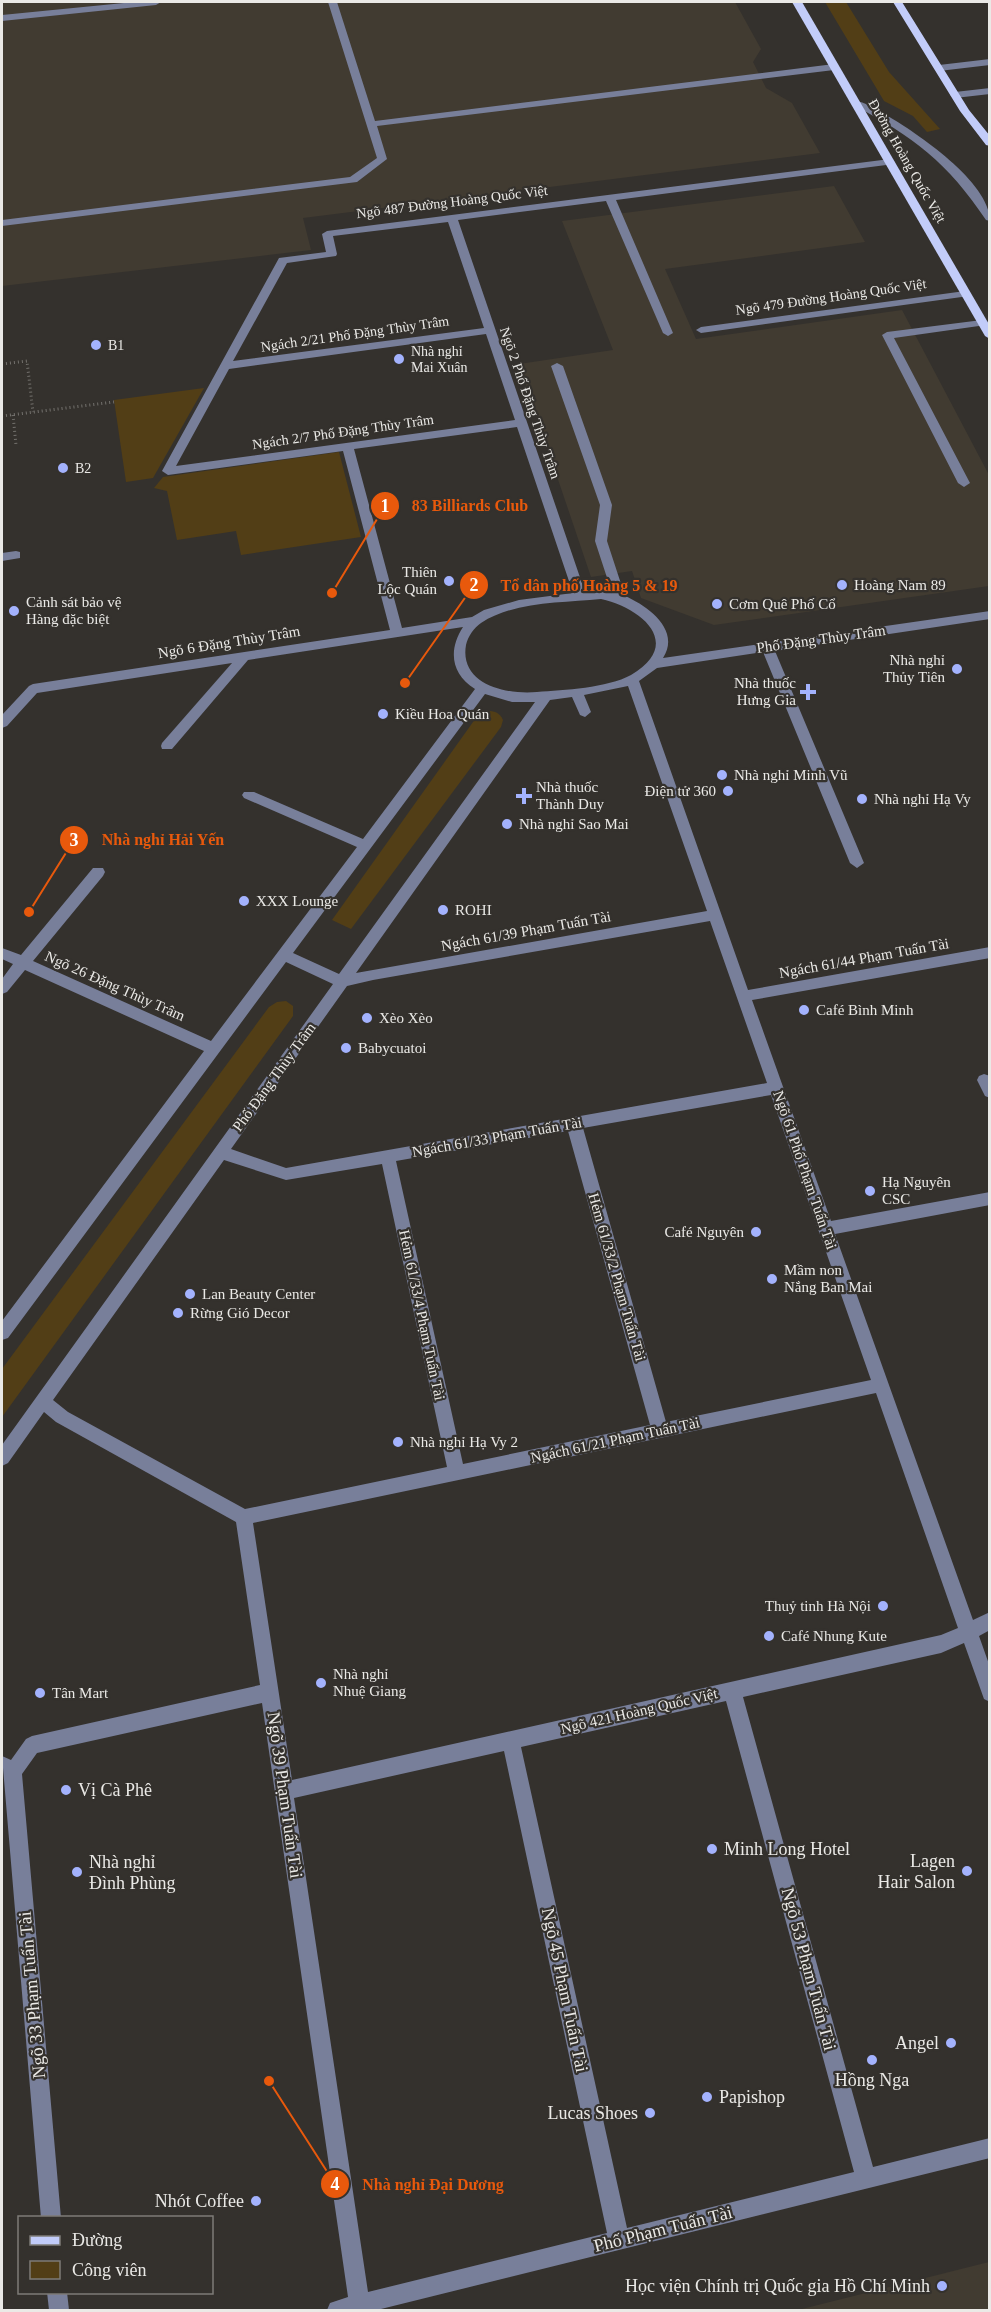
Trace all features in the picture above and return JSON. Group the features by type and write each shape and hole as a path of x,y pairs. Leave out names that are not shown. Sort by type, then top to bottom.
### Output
{"main road":[{"name":"Đường Hoàng Quốc Việt","path":"797,2 990,336"},
{"path":"897,2 955,95 990,143"}],"street":[{"path":"2,18 156,2"},
{"path":"2,223 353,180 382,159 332,2"},
{"path":"939,68 990,62"},
{"path":"371,124 834,67"},
{"path":"955,95 990,91"},
{"path":"856,103 921,139 958,175 990,218"},
{"name":"Ngõ 487 Đường Hoàng Quốc Việt","path":"168,471 283,260 332,254 327,234 890,162"},
{"path":"610,198 668,333"},
{"name":"Ngõ 2 Phố Đặng Thùy Trâm","path":"452,218 580,597"},
{"name":"Ngõ 479 Đường Hoàng Quốc Việt","path":"701,330 965,294"},
{"path":"964,483 887,335 982,323"},
{"name":"Ngách 2/21 Phố Đặng Thùy Trâm","path":"225,366 490,330"},
{"path":"558,366 606,505 601,541 619,597"},
{"name":"Ngách 2/7 Phố Đặng Thùy Trâm","path":"168,471 521,423"},
{"path":"348,447 397,633"},
{"path":"2,557 16,555"},
{"path":"2,1333 482,689 466,676 459,655 464,634 475,621 493,611 514,606 601,595 619,597 646,611 658,624 662,637 661,646 653,664"},
{"name":"Phố Đặng Thùy Trâm","path":"482,689 512,698 546,696 632,680 653,664 990,615"},
{"name":"Ngõ 6 Đặng Thùy Trâm","path":"2,723 33,689 475,621"},
{"path":"767,647 857,863"},
{"path":"167,746 244,657"},
{"name":"Ngõ 61 Phố Phạm Tuấn Tài","path":"632,680 990,1693"},
{"path":"576,691 585,712"},
{"name":"Phố Đặng Thùy Trâm","path":"2,1458 546,696"},
{"path":"249,795 365,845"},
{"path":"2,988 98,872"},
{"name":"Ngách 61/39 Phạm Tuấn Tài","path":"342,982 373,974 716,915"},
{"name":"Ngách 61/44 Phạm Tuấn Tài","path":"744,996 990,952"},
{"name":"Ngõ 26 Đặng Thùy Trâm","path":"2,953 215,1049"},
{"path":"284,955 342,982"},
{"name":"Ngách 61/33 Phạm Tuấn Tài","path":"220,1152 286,1174 776,1088"},
{"name":"Hẻm 61/33/2 Phạm Tuấn Tài","path":"574,1124 660,1431"},
{"name":"Hẻm 61/33/4 Phạm Tuấn Tài","path":"388,1157 457,1473"},
{"path":"826,1229 990,1198"},
{"name":"Ngách 61/21 Phạm Tuấn Tài","path":"244,1517 881,1385"},
{"path":"42,1401 62,1417 244,1517"},
{"name":"Ngõ 39 Phạm Tuấn Tài","path":"244,1517 360,2305"},
{"name":"Ngõ 421 Hoàng Quốc Việt","path":"285,1791 941,1644 968,1633 990,1620"},
{"name":"Ngõ 53 Phạm Tuấn Tài","path":"732,1690 866,2179"},
{"name":"Ngõ 33 Phạm Tuấn Tài","path":"51,2216 7,1768 32,1745 270,1692"},
{"name":"Ngõ 45 Phạm Tuấn Tài","path":"511,1740 619,2240"},
{"name":"Phố Phạm Tuấn Tài","path":"337,2310 990,2148"},
{"path":"57,2294 59,2310"}],"path":[{"path":"2,364 27,362 33,412"},
{"path":"2,416 114,402"},
{"path":"13,415 16,445"}],"shaded area":[{"path":"2,2 735,2 761,49 753,62 766,88 792,103 820,153 303,218 311,250 2,286"},
{"path":"834,186 865,242 665,269 696,339 902,310 989,475 989,586 714,625 641,598 632,571 591,577 519,364 613,350 562,221"},
{"name":"Học viện Chính trị Quốc gia Hồ Chí Minh","path":"989,2262 989,2310 798,2310"}],"green space":[{"path":"825,2 846,2 889,72 940,129 927,132 913,116 884,101"},
{"path":"204,388 153,478 126,482 114,400"},
{"path":"339,452 361,537 241,555 236,531 177,540 167,491 154,488 163,477"},
{"path":"486,711 500,715 503,720 501,727 351,929 332,920 478,715"},
{"path":"286,1001 293,1006 293,1016 2,1417 2,1369 269,1007 277,1002"}],"place":[{"name":"B1","path":"96,345"},
{"name":"Nhà nghỉ Mai Xuân","path":"399,359"},
{"name":"B2","path":"63,468"},
{"name":"Thiên Lộc Quán","path":"449,581"},
{"name":"Hoàng Nam 89","path":"842,585"},
{"name":"83 Billiards Club","path":"332,593"},
{"name":"Cơm Quê Phố Cổ","path":"717,604"},
{"name":"Cảnh sát bảo vệ Hàng đặc biệt","path":"14,611"},
{"name":"Nhà nghỉ Thủy Tiên","path":"957,669"},
{"name":"Tổ dân phố Hoàng 5 & 19","path":"405,683"},
{"name":"Nhà thuốc Hưng Gia","path":"808,692"},
{"name":"Kiều Hoa Quán","path":"383,714"},
{"name":"Nhà nghỉ Minh Vũ","path":"722,775"},
{"name":"Điện tử 360","path":"728,791"},
{"name":"Nhà thuốc Thành Duy","path":"524,796"},
{"name":"Nhà nghỉ Hạ Vy","path":"862,799"},
{"name":"Nhà nghỉ Sao Mai","path":"507,824"},
{"name":"XXX Lounge","path":"244,901"},
{"name":"ROHI","path":"443,910"},
{"name":"Nhà nghỉ Hải Yến","path":"29,912"},
{"name":"Café Bình Minh","path":"804,1010"},
{"name":"Xèo Xèo","path":"367,1018"},
{"name":"Babycuatoi","path":"346,1048"},
{"name":"Hạ Nguyên CSC","path":"870,1191"},
{"name":"Café Nguyên","path":"756,1232"},
{"name":"Mầm non Nắng Ban Mai","path":"772,1279"},
{"name":"Lan Beauty Center","path":"190,1294"},
{"name":"Rừng Gió Decor","path":"178,1313"},
{"name":"Nhà nghỉ Hạ Vy 2","path":"398,1442"},
{"name":"Thuỷ tinh Hà Nội","path":"883,1606"},
{"name":"Café Nhung Kute","path":"769,1636"},
{"name":"Nhà nghỉ Nhuệ Giang","path":"321,1683"},
{"name":"Tân Mart","path":"40,1693"},
{"name":"Vị Cà Phê","path":"66,1790"},
{"name":"Minh Long Hotel","path":"712,1849"},
{"name":"Lagen Hair Salon","path":"967,1871"},
{"name":"Nhà nghỉ Đình Phùng","path":"77,1872"},
{"name":"Angel","path":"951,2043"},
{"name":"Hồng Nga","path":"872,2060"},
{"name":"Nhà nghỉ Đại Dương","path":"269,2081"},
{"name":"Papishop","path":"707,2097"},
{"name":"Lucas Shoes","path":"650,2113"},
{"name":"Nhót Coffee","path":"256,2201"},
{"name":"Học viện Chính trị Quốc gia Hồ Chí Minh","path":"942,2286"}]}
